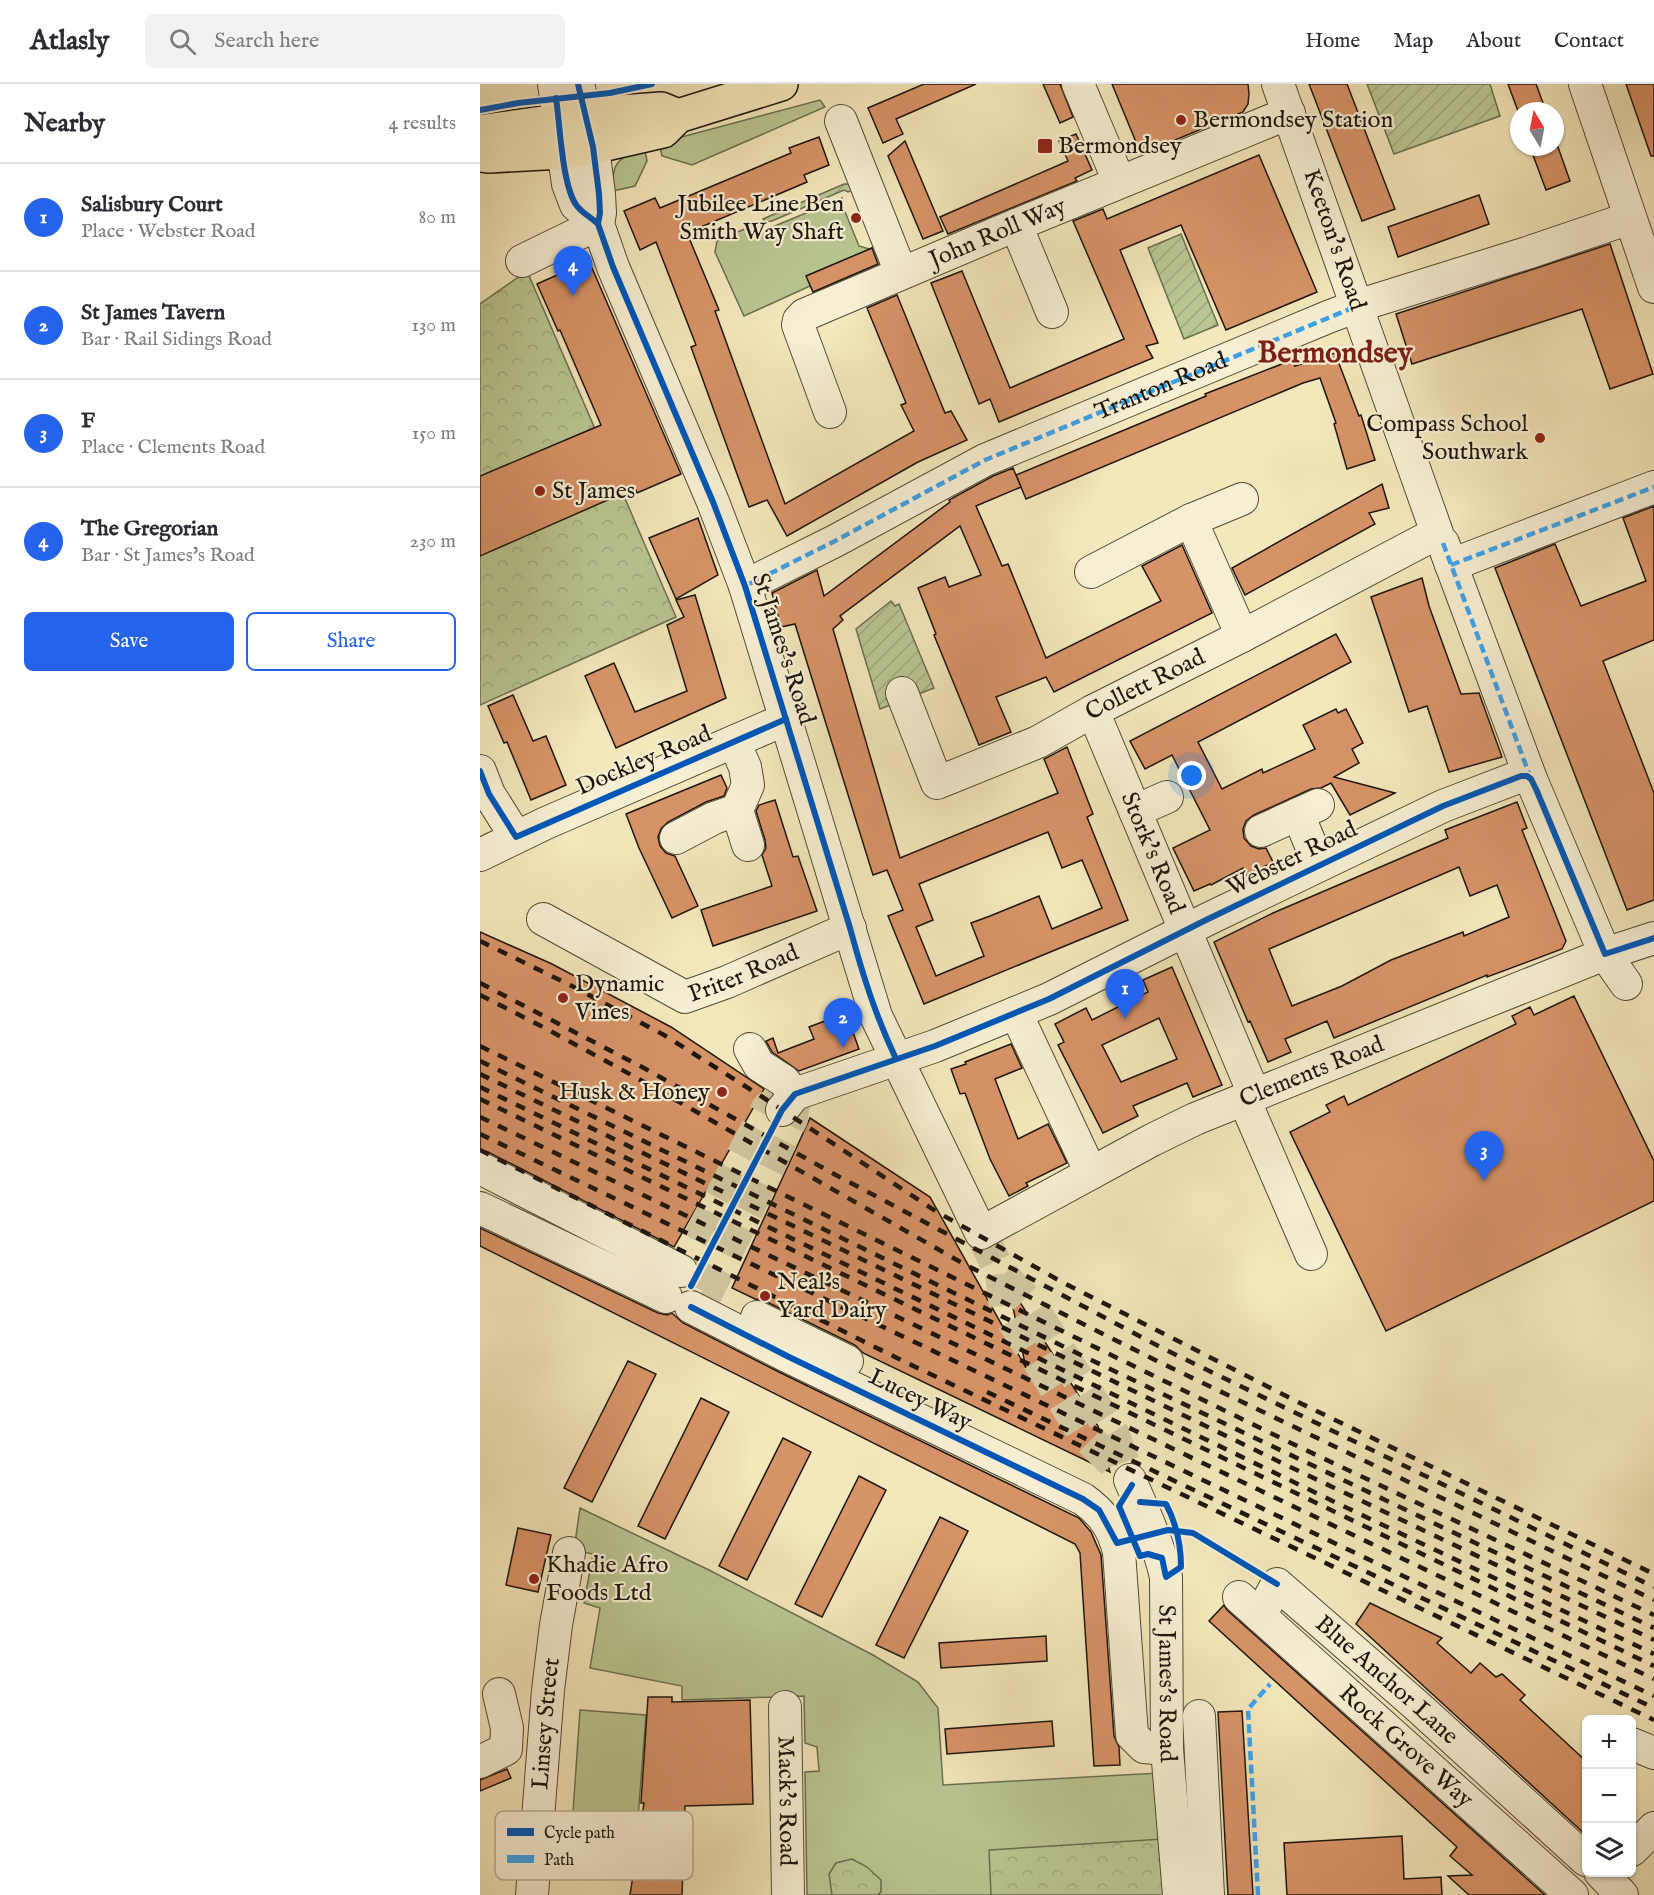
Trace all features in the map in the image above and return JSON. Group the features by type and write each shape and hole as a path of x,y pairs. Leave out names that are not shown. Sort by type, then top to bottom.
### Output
{"main road":[{"path":"480,132 575,134 663,131 678,116 781,84"},
{"path":"480,155 489,156 575,134"}],"street":[{"path":"554,84 575,134"},
{"path":"575,134 578,84"},
{"path":"1078,84 1115,172"},
{"name":"Keeton's Road","path":"1278,84 1444,547 1531,779"},
{"path":"1585,84 1654,287"},
{"name":"John Roll Way","path":"830,412 800,332 799,320 804,315 1289,113"},
{"path":"841,121 901,273"},
{"name":"St James's Road","path":"575,134 599,194 598,224 613,267 709,493 745,586 876,1016 981,1233"},
{"name":"Tranton Road","path":"745,586 835,541 985,460 1357,306 1630,218"},
{"path":"522,261 598,224"},
{"path":"1016,225 1052,312"},
{"name":"Collett Road","path":"902,693 937,783 1038,742 1093,711 1242,636 1444,547 1654,487"},
{"path":"1091,572 1191,520 1242,499"},
{"path":"1191,520 1242,636"},
{"name":"Stork's Road","path":"1093,711 1184,930 1311,1254"},
{"name":"Dockley Road","path":"480,855 516,837 786,719"},
{"path":"734,742 745,767 748,785 737,810 748,845"},
{"path":"480,771 489,794 516,837"},
{"name":"Webster Road","path":"750,1049 759,1065 784,1081 788,1102 896,1059 967,1034 1049,999 1184,930 1443,806 1521,776 1531,779"},
{"path":"1531,779 1605,954 1626,984"},
{"path":"1135,811 1167,797"},
{"path":"676,838 714,818 737,810"},
{"path":"1261,831 1308,810 1319,865"},
{"name":"Priter Road","path":"543,919 685,997 728,982 850,928"},
{"name":"Clements Road","path":"981,1233 1170,1131 1249,1096 1605,954 1654,938"},
{"path":"1016,1013 1091,1173"},
{"path":"480,1168 686,1292"},
{"name":"Lucey Way","path":"480,1208 686,1292 787,1356 1083,1499 1099,1510 1117,1543 1132,1735 1144,1747 1167,1749"},
{"name":"St James's Road","path":"1130,1479 1150,1523 1166,1577 1167,1749 1179,1895"},
{"name":"Linsey Street","path":"539,1811 548,1690 556,1625 569,1554"},
{"name":"Rock Grove Way","path":"1277,1584 1250,1607 1572,1895"},
{"name":"Blue Anchor Lane","path":"1277,1584 1582,1855"},
{"path":"480,1762 506,1749 507,1728 489,1698 548,1690"},
{"name":"Mack's Road","path":"785,1707 788,1895"},
{"path":"1199,1716 1208,1895"},
{"path":"1636,1745 1654,1753"},
{"path":"1481,1813 1503,1784"},
{"path":"1636,1846 1654,1828"},
{"name":"Linsey Street","path":"532,1895 533,1880"}],"green space":[{"path":"1367,84 1490,84 1500,116 1394,154"},
{"path":"820,100 825,107 692,165 662,156 659,143"},
{"path":"644,146 647,161 635,186 613,191 613,173 618,162"},
{"path":"848,184 853,190 848,192 844,190 772,221 765,222 763,219"},
{"path":"842,198 841,202 859,246 869,249 876,246 883,264 814,293 810,286 744,316 715,252 717,241 750,227 762,231"},
{"path":"1181,234 1218,325 1184,339 1148,248"},
{"path":"527,271 676,617 480,705 480,304"},
{"path":"891,601 895,606 899,604 934,688 880,709 856,629"},
{"path":"580,1508 709,1570 873,1655 918,1682 938,1708 943,1785 1159,1773 1164,1895 807,1895 805,1772 819,1771 817,1747 805,1743 804,1696 682,1700 682,1686 590,1668 600,1608 584,1603 593,1554 574,1550"},
{"path":"580,1710 646,1715 639,1811 573,1811"},
{"path":"1163,1839 1164,1895 991,1895 989,1850"},
{"path":"852,1859 867,1867 881,1880 881,1892 877,1895 832,1895 829,1874 836,1863"}],"building":[{"path":"924,84 976,84 896,119 903,134 883,143 868,108"},
{"path":"1043,84 1060,84 1073,117 1060,123"},
{"name":"Bermondsey Station","path":"1112,84 1248,84 1248,104 1243,112 1141,154"},
{"path":"1309,84 1347,84 1395,209 1362,221"},
{"path":"1508,84 1536,84 1543,102 1515,102"},
{"path":"1626,84 1654,84 1654,156 1651,156"},
{"path":"1076,134 1092,170 1075,178 1077,181 948,234 940,217 1068,161 1059,141"},
{"path":"819,137 829,165 804,175 807,182 687,233 719,310 715,311 785,504 914,431 901,405 906,403 867,308 897,295 945,413 951,411 967,440 918,462 787,536 767,500 749,507 691,347 696,345 656,242 640,250 624,211 655,198 660,208 791,153 789,148"},
{"path":"905,141 943,231 923,239 888,156"},
{"path":"1259,155 1317,292 1226,330 1181,225 1120,250 1158,343 1146,346 1153,358 999,422 990,399 979,404 931,283 962,271 1010,388 1124,339 1073,221 1103,209 1107,219"},
{"path":"1533,156 1561,156 1570,181 1546,190"},
{"path":"1479,195 1489,224 1398,257 1388,227"},
{"path":"1610,244 1653,374 1610,389 1582,309 1412,364 1396,314"},
{"path":"872,248 878,264 813,292 806,276"},
{"path":"589,261 681,474 637,493 635,488 480,556 480,476 601,425 560,330 558,331 537,284"},
{"path":"1335,353 1359,416 1361,415 1375,460 1347,469 1334,424 1336,423 1320,378 1303,383 1026,499 1016,475 1206,396 1205,394 1292,360 1295,366"},
{"path":"1013,468 1021,487 976,506 1002,566 1008,564 1046,658 1161,601 1142,566 1182,545 1212,613 1054,692 1046,677 996,697 1011,732 979,745 934,635 936,634 918,588 945,577 949,587 981,575 960,526 840,616 843,620 833,629 900,858 1058,793 1044,759 1067,747 1093,814 1087,817 1128,920 924,1004 888,916 903,910 887,870 873,875 795,624 781,627 772,593 817,570 824,596 950,502 949,500","holes":["1048,832 1062,868 1082,860 1102,908 1052,929 1039,896 971,923 984,956 936,976 916,927 933,920 919,884"]},
{"path":"1382,484 1389,508 1369,513 1375,524 1245,595 1232,568"},
{"path":"1654,506 1654,640 1603,661 1654,793 1654,900 1627,910 1495,568 1555,544 1581,606 1646,581 1623,518"},
{"path":"698,518 718,575 676,599 649,538"},
{"path":"1422,578 1429,606 1461,694 1479,693 1502,757 1449,772 1427,706 1409,712 1371,597"},
{"path":"695,595 726,698 616,748 585,676 614,663 635,712 687,691 667,625 684,617 676,600"},
{"path":"1336,634 1351,662 1198,742 1222,789 1262,769 1263,773 1315,749 1303,725 1336,709 1338,713 1346,709 1363,743 1352,749 1359,763 1334,777 1395,793 1350,815 1331,783 1321,788 1311,789 1254,815 1246,821 1243,829 1244,838 1251,846 1259,849 1266,848 1273,862 1246,876 1243,868 1194,891 1173,848 1210,830 1172,755 1145,769 1130,741"},
{"path":"513,695 533,741 546,736 566,785 531,800 507,742 504,743 488,706"},
{"path":"721,775 727,788 724,796 706,802 668,822 661,829 658,837 660,846 666,853 675,856 698,906 672,918 639,848 626,814"},
{"path":"775,800 793,857 798,856 817,911 713,946 701,910 772,886 762,855 766,848 765,840 756,811 759,805"},
{"path":"1517,802 1527,828 1522,830 1566,941 1562,949 1487,977 1487,975 1334,1038 1327,1021 1285,1039 1291,1052 1268,1062 1250,1021 1248,1022 1214,942 1273,913 1448,838 1445,830","holes":["1459,867 1470,896 1497,885 1509,917 1464,936 1463,932 1391,960 1342,986 1292,1006 1269,949"]},
{"path":"480,932 552,964 671,1027 764,1089 674,1247 480,1150"},
{"path":"1172,967 1222,1085 1193,1097 1187,1083 1133,1106 1138,1116 1103,1133 1058,1045 1064,1042 1055,1024 1086,1008 1092,1020 1148,992 1143,980","holes":["1159,1018 1177,1059 1121,1082 1102,1045"]},
{"path":"1574,996 1654,1161 1654,1201 1386,1331 1290,1132 1330,1112 1326,1105 1344,1096 1348,1105 1516,1024 1512,1016 1530,1007 1534,1015"},
{"path":"846,1013 859,1049 799,1071 772,1052 766,1041 773,1038 778,1053 814,1039 809,1027"},
{"path":"1011,1044 1022,1068 995,1079 1018,1139 1048,1124 1067,1163 1026,1183 1028,1186 1009,1196 990,1159 965,1093 960,1094 951,1069"},
{"path":"810,1118 930,1197 1026,1368 1009,1289 1011,1288 1098,1426 1110,1472 863,1353 855,1345 765,1301 755,1299 732,1288"},
{"path":"480,1228 658,1313 667,1315 672,1313 683,1323 779,1372 1079,1518 1091,1532 1101,1555 1114,1736 1119,1747 1120,1765 1094,1766 1080,1553 1075,1544 480,1246"},
{"path":"628,1361 656,1374 592,1502 564,1488"},
{"path":"701,1398 729,1412 665,1539 638,1526"},
{"path":"783,1438 811,1452 747,1580 719,1566"},
{"path":"859,1476 886,1490 822,1617 795,1604"},
{"path":"940,1517 968,1531 904,1658 876,1645"},
{"path":"518,1528 551,1535 538,1592 506,1585"},
{"path":"1370,1603 1442,1638 1437,1643 1471,1673 1480,1663 1496,1677 1502,1674 1525,1695 1520,1700 1582,1757 1582,1831 1356,1624"},
{"path":"1224,1605 1545,1895 1469,1895 1448,1876 1472,1875 1450,1856 1457,1847 1209,1621"},
{"path":"1046,1636 1047,1661 941,1668 939,1643"},
{"path":"648,1697 672,1697 672,1702 750,1700 753,1804 685,1806 685,1811 643,1811 644,1803 641,1803"},
{"path":"1242,1711 1253,1895 1228,1895 1218,1712"},
{"path":"1052,1721 1054,1746 947,1754 945,1729"},
{"path":"507,1769 511,1778 480,1791 480,1780"},
{"path":"1402,1836 1404,1879 1441,1877 1442,1895 1287,1895 1284,1843"},
{"path":"632,1880 683,1880 682,1895 630,1895"}],"tunnel":[{"path":"795,1094 792,1119 707,1293 691,1286 681,1271 768,1107 795,1094"},
{"path":"981,1233 1001,1274 1028,1301 1113,1433 1130,1480"},
{"path":"1001,1274 1005,1308 1084,1434 1124,1474"}],"railway":[{"path":"480,941 664,1035 937,1212 1062,1282 1300,1403 1654,1574"},
{"path":"480,983 642,1067 834,1174 1162,1348 1654,1587"},
{"path":"480,995 637,1078 964,1264 1155,1360 1654,1600"},
{"path":"480,1046 1293,1444 1654,1615"},
{"path":"480,1061 1087,1358 1654,1628"},
{"path":"480,1074 1282,1463 1654,1640"},
{"path":"480,1087 1343,1506 1654,1654"},
{"path":"480,1099 1654,1666"},
{"path":"480,1117 1654,1679"},
{"path":"480,1134 1654,1696"},
{"path":"480,1150 903,1361 1654,1720"},
{"path":"987,1392 1654,1708"}],"marked path":[{"path":"745,586 835,541 985,460 1357,306"},
{"path":"1451,565 1654,487"},
{"path":"1443,543 1531,779"},
{"path":"1258,1895 1248,1709 1270,1684"}],"cycle path":[{"path":"578,84 593,147 599,194 598,224 613,267 713,502 745,586 865,979 896,1059"},
{"path":"480,110 518,103 610,93 652,84"},
{"path":"556,98 562,155 568,185 579,209 598,224"},
{"path":"480,771 489,794 516,837 786,719"},
{"path":"691,1286 782,1110 795,1094 935,1046 1049,999 1206,920 1443,806 1521,776 1531,779 1536,789 1605,954 1654,938"},
{"path":"691,1307 1083,1499 1099,1510 1117,1543 1168,1530 1193,1533 1277,1584"},
{"path":"1132,1485 1119,1506 1140,1556 1148,1554 1162,1558 1166,1577 1181,1567 1179,1542 1173,1519 1166,1504 1140,1502"}],"place":[{"name":"Bermondsey Station","path":"1181,120"},
{"name":"Bermondsey","path":"1045,146"},
{"name":"Jubilee Line Ben Smith Way Shaft","path":"856,218"},
{"name":"The Gregorian","path":"573,296"},
{"name":"Compass School Southwark","path":"1540,438"},
{"name":"St James","path":"540,491"},
{"name":"Dynamic Vines","path":"563,998"},
{"name":"Salisbury Court","path":"1125,1019"},
{"name":"St James Tavern","path":"843,1048"},
{"name":"Husk & Honey","path":"722,1092"},
{"name":"F","path":"1484,1181"},
{"name":"Neal's Yard Dairy","path":"765,1296"},
{"name":"Khadie Afro Foods Ltd","path":"534,1579"}],"district":[{"name":"Bermondsey","path":"1335,354"}]}
